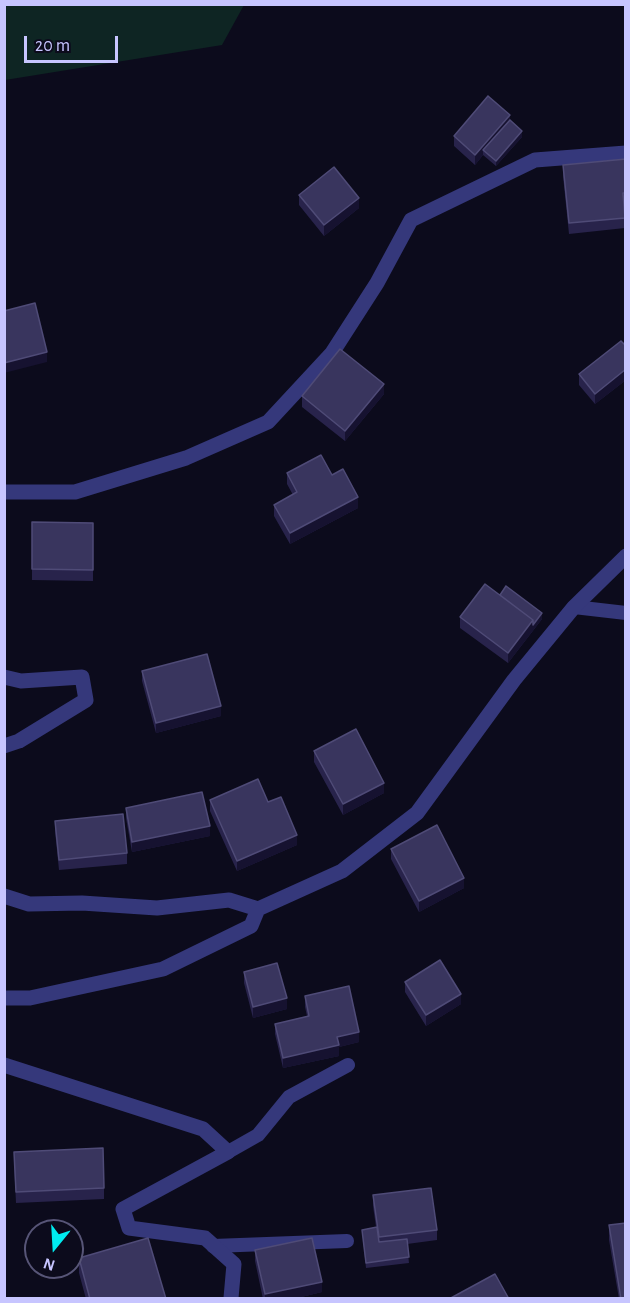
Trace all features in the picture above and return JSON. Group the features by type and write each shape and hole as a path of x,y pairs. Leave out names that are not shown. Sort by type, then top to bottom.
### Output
{"street":[{"path":"4,492 75,492 186,458 268,422 332,353 377,283 411,220 536,160 626,153"},
{"path":"4,896 29,904 82,903 156,908 229,900 258,909 342,871 417,813 514,680 574,607 626,556"},
{"path":"4,677 21,681 82,677 86,700 19,741 4,746"},
{"path":"4,998 30,998 164,969 251,926 258,909"},
{"path":"4,1065 203,1129 228,1152 155,1189 123,1209 129,1228 205,1238 234,1264 231,1299"}],"lane":[{"path":"574,607 626,613"},
{"path":"228,1152 258,1135 289,1097 348,1065"},
{"path":"213,1246 347,1241"}],"green space":[{"path":"5,4 244,5 222,45 5,80"}],"building":[{"path":"488,96 510,115 475,155 454,136"},
{"path":"510,120 522,131 496,161 483,150"},
{"path":"626,159 626,193 623,193 625,218 569,223 563,165"},
{"path":"334,167 359,198 324,225 299,195"},
{"path":"35,303 47,352 4,363 4,311"},
{"path":"621,341 626,346 626,369 595,394 579,374"},
{"path":"340,349 384,384 345,431 302,396"},
{"path":"321,455 332,475 343,469 358,497 290,533 274,505 297,492 287,473"},
{"path":"32,522 93,523 93,570 32,569"},
{"path":"485,584 533,620 508,653 460,617"},
{"path":"506,586 542,613 533,625 533,620 500,595"},
{"path":"207,654 221,706 156,723 142,671"},
{"path":"356,729 384,783 343,804 314,751"},
{"path":"258,779 268,802 281,797 297,835 237,861 210,800"},
{"path":"202,792 210,826 132,842 126,808"},
{"path":"123,814 127,853 59,860 55,821"},
{"path":"437,825 464,878 419,901 391,849"},
{"path":"440,960 461,994 426,1015 405,982"},
{"path":"277,963 287,998 253,1007 244,972"},
{"path":"349,986 359,1032 337,1037 339,1045 283,1058 275,1024 309,1016 305,996"},
{"path":"103,1148 104,1188 16,1192 14,1152"},
{"path":"431,1188 437,1230 379,1237 373,1195"},
{"path":"626,1223 626,1299 621,1299 609,1225"},
{"path":"377,1227 379,1242 407,1239 409,1257 366,1263 362,1230"},
{"path":"148,1238 166,1299 90,1299 84,1277 84,1257"},
{"path":"312,1238 322,1282 265,1294 255,1250"},
{"path":"495,1274 509,1299 449,1299"}]}
